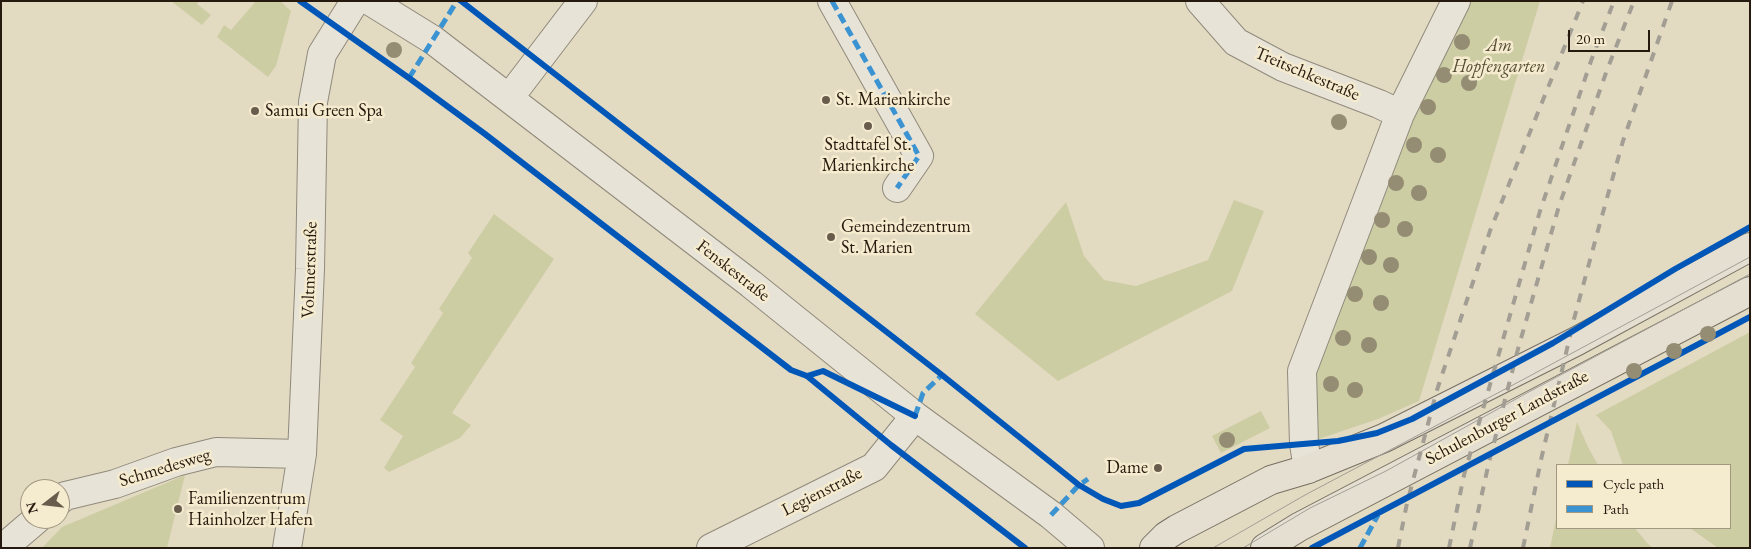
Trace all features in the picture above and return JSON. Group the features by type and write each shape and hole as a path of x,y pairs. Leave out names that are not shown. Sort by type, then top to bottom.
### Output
{"main road":[{"name":"Schulenburger Landstraße","path":"1154,548 1166,536 1177,529 1263,484 1384,438 1560,350 1750,247"},
{"name":"Schulenburger Landstraße","path":"1265,548 1298,527 1750,291"}],"street":[{"name":"Voltmerstraße","path":"287,548 302,454 310,269 313,102 322,54 355,1"},
{"name":"Fenskestraße","path":"370,1 433,40 750,284 915,416 1051,515 1090,548"},
{"path":"509,98 583,1"},
{"path":"832,1 919,156 897,188"},
{"name":"Treitschkestraße","path":"1200,1 1236,42 1283,67 1400,114"},
{"path":"1308,468 1304,444 1302,371 1400,114 1456,1"},
{"name":"Legienstraße","path":"711,548 874,466 915,416"},
{"name":"Schmedesweg","path":"70,495 115,484 176,462 216,452 302,454"},
{"path":"3,548 25,529"}],"green space":[{"path":"171,1 199,1 197,4 211,15 202,25"},
{"path":"256,1 280,1 291,11 276,66 268,77 217,37 224,25 231,30"},
{"name":"Am Hopfengarten","path":"1456,1 1540,1 1419,401 1378,419 1304,444 1302,371"},
{"path":"1234,200 1264,211 1232,291 1058,381 975,314 1066,202 1084,256 1104,280 1136,286 1208,260"},
{"path":"494,214 554,259 452,413 471,425 460,438 389,472 384,468 403,436 380,420 415,367 411,363 443,313 439,309 472,258 468,253"},
{"path":"1750,332 1750,548 1718,548 1691,529 1731,529 1731,464 1623,464 1611,431 1596,415"},
{"path":"1261,411 1270,428 1221,453 1212,436"},
{"path":"1577,422 1597,464 1568,464"},
{"path":"185,475 167,548 42,548 60,529 70,529 70,524"},
{"path":"1556,519 1556,529 1636,529 1653,548 1550,548"}],"tram line":[{"path":"1213,548 1305,495 1750,257"},
{"path":"1243,548 1310,508 1386,471 1525,394 1750,274"}],"railway":[{"path":"1398,548 1407,503 1437,390 1490,231 1583,1"},
{"path":"1449,548 1464,475 1540,211 1591,61 1614,1"},
{"path":"1470,548 1489,462 1518,349 1559,206 1607,70 1634,1"},
{"path":"1523,548 1541,460 1574,319 1600,223 1623,141 1672,1"}],"marked path":[{"path":"409,78 457,1"},
{"path":"832,1 919,156 897,188"},
{"path":"915,416 923,393 942,375"},
{"path":"1051,515 1079,485 1088,479"},
{"path":"1360,548 1378,515"}],"cycle path":[{"path":"300,1 485,134 791,370 807,376 891,445 1025,548"},
{"path":"461,1 942,375 1079,485 1103,499 1121,506 1139,503 1244,449 1338,441 1377,433 1412,419 1553,343 1675,269 1750,227"},
{"path":"1312,548 1750,317"},
{"path":"807,376 823,371 915,416"}],"place":[{"name":"St. Marienkirche","path":"826,100"},
{"name":"Samui Green Spa","path":"255,111"},
{"name":"Stadttafel St. Marienkirche","path":"868,126"},
{"name":"Gemeindezentrum St. Marien","path":"831,237"},
{"name":"Dame","path":"1158,468"},
{"name":"Familienzentrum Hainholzer Hafen","path":"178,509"}]}
